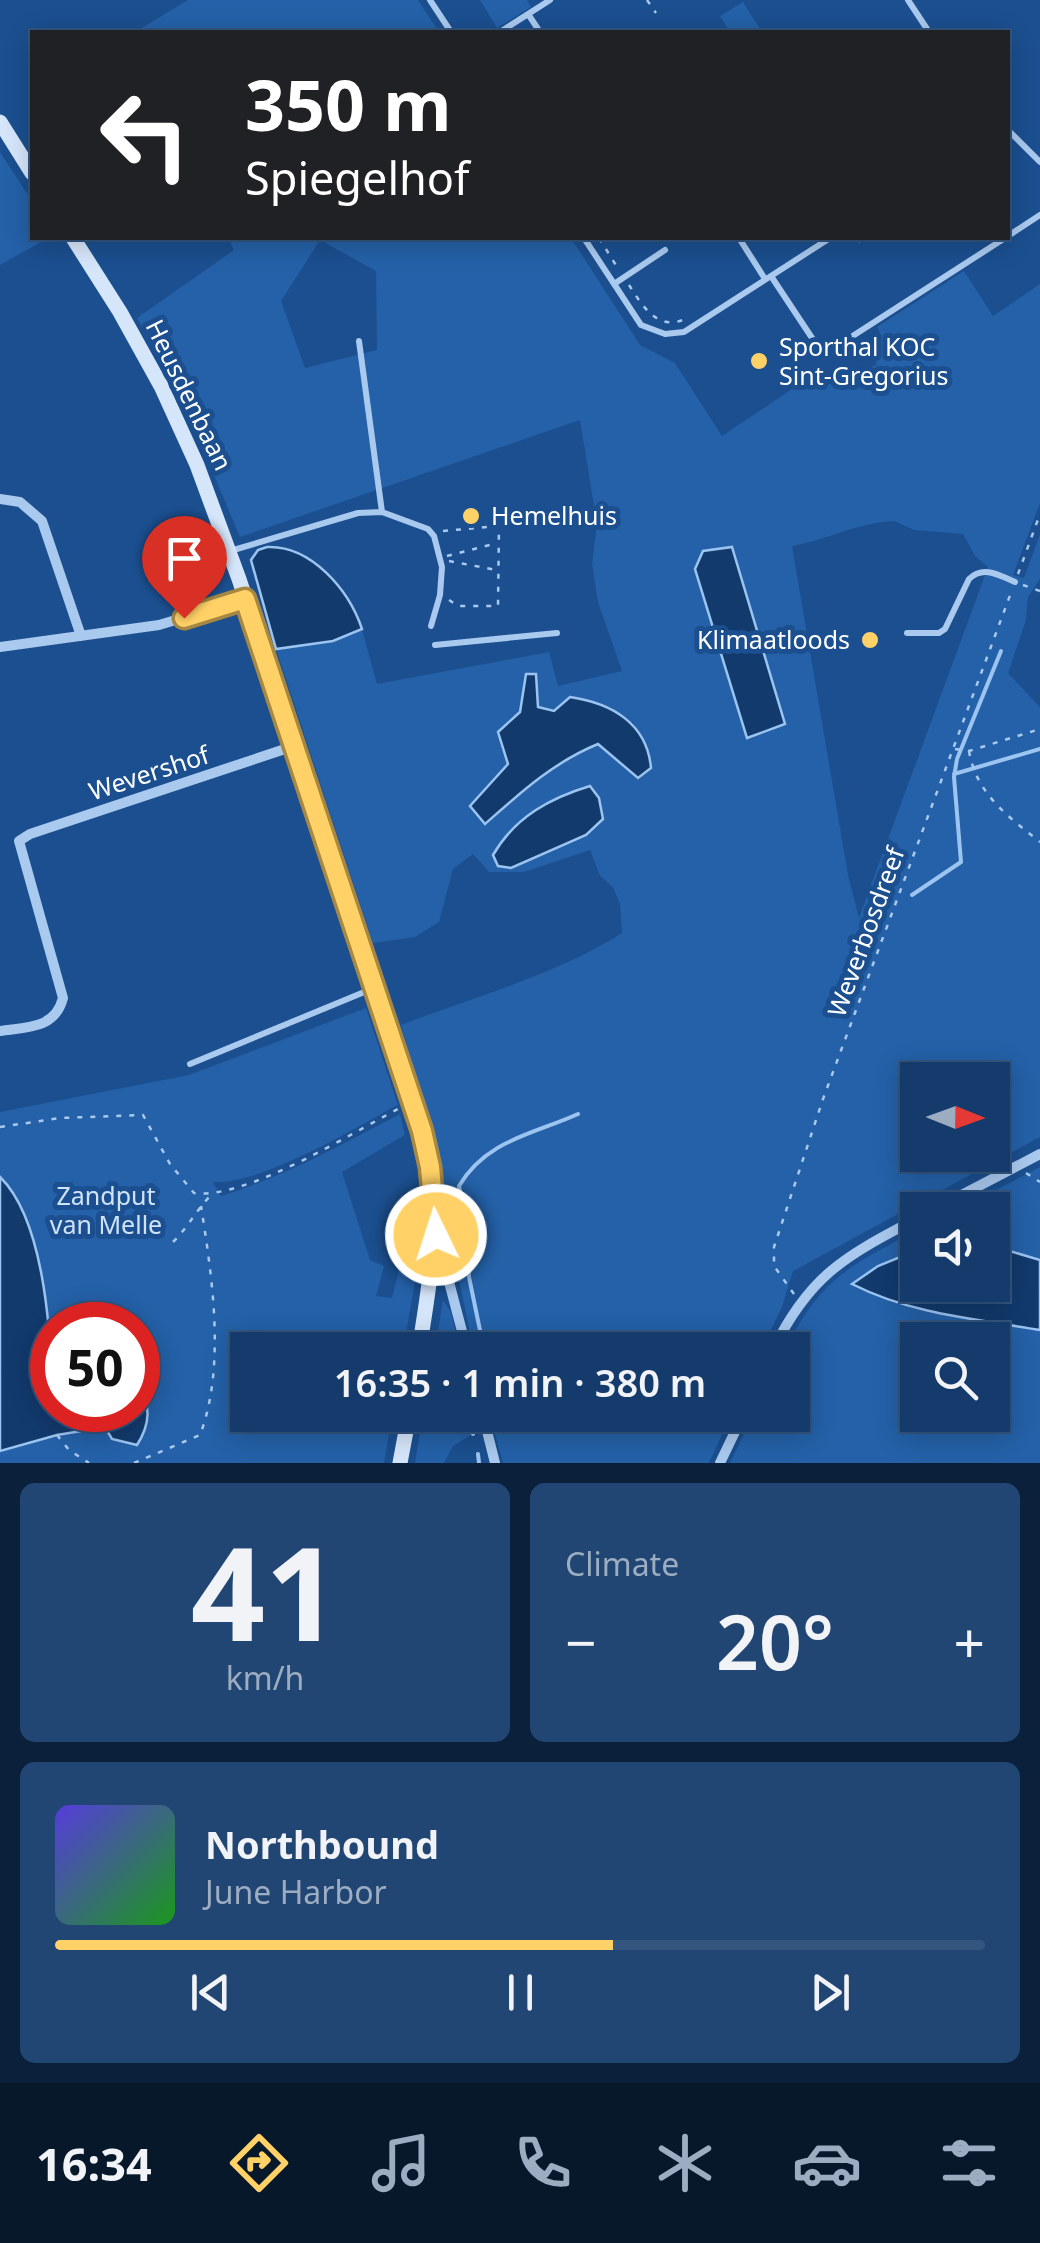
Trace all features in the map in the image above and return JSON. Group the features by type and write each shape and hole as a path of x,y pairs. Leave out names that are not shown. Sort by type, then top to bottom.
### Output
{"main road":[{"path":"0,122 30,171"},
{"name":"Heusdenbaan","path":"74,240 120,312 197,465 412,1102 435,1201 432,1273 422,1332"},
{"path":"400,1463 406,1432"}],"street":[{"path":"0,499 20,502 42,521 81,636"},
{"path":"0,647 159,625 245,599"},
{"name":"Wevershof","path":"0,1031 44,1024 55,1017 64,998 19,841 30,834 294,746"},
{"path":"967,1192 1040,1154"},
{"path":"783,1332 801,1300 822,1276 900,1228"},
{"path":"432,1273 444,1275 449,1282 462,1332"},
{"path":"487,1432 495,1463"},
{"path":"720,1463 735,1432"}],"lane":[{"path":"430,0 450,30"},
{"path":"503,30 550,0"},
{"path":"910,3 928,30"},
{"path":"528,14 539,30"},
{"path":"1010,132 1040,162"},
{"path":"1010,234 1040,215"},
{"path":"585,240 641,326 665,334 684,332 827,240"},
{"path":"741,240 816,344 834,348 1001,240"},
{"path":"614,284 665,250"},
{"path":"359,342 382,512"},
{"path":"229,552 343,516 382,512 432,533 440,559 440,594 431,626"},
{"path":"907,633 938,633 945,629 974,574 989,572 1015,582"},
{"path":"435,645 558,633"},
{"path":"190,1064 375,988"}],"path":[{"path":"647,0 656,13"},
{"path":"599,240 650,316 674,323 692,316"},
{"path":"859,240 865,248"},
{"name":"Weverbosdreef","path":"794,1294 774,1266 774,1247 822,1099 1040,514"},
{"path":"432,533 497,525 498,606 458,606 440,594"},
{"path":"440,559 499,543"},
{"path":"440,559 498,570"},
{"path":"1015,582 1040,591"},
{"path":"953,748 970,752 1040,729"},
{"path":"970,752 975,774 992,802 1040,842"},
{"path":"172,1242 195,1220 212,1195 305,1158 412,1102"},
{"path":"0,1127 60,1118 144,1115 170,1164 194,1193 212,1195"},
{"path":"1017,1166 1040,1182"},
{"path":"134,1463 200,1435 206,1421 212,1394 213,1282 201,1206"},
{"path":"57,1435 68,1450 88,1463"}],"green space":[{"path":"188,0 418,0 438,30 138,30"},
{"path":"480,0 527,0 531,7 497,28"},
{"path":"743,2 761,30 729,30 720,16"},
{"path":"0,152 30,198 30,240 44,240 0,265"},
{"path":"229,240 320,240 572,240 640,345 675,363 722,436 807,379 810,383 824,374 835,389 877,364 865,342 880,333 877,327 964,271 993,316 1040,284 1040,503 1013,575 1024,578 1040,534 1040,579 1028,597 1026,620 1008,673 1040,707 1040,1137 1010,1153 1010,1062 900,1062 900,1172 975,1172 939,1192 900,1192 900,1213 793,1271 770,1332 470,1332 460,1284 446,1258 448,1223 442,1168 401,1025 542,973 596,948 622,933 620,904 613,887 600,876 590,850 524,872 489,872 473,854 453,869 439,922 415,937 373,943 276,649 333,641 362,629 377,684 549,652 558,686 622,671 598,602 592,564 597,524 580,420 240,537 192,423 137,318 234,250","holes":["320,240 376,271 377,350 305,368 281,301","894,521 914,530 963,534 975,556 988,567 859,918 848,875 792,546 881,522","526,674 536,675 538,707 633,722 640,736 618,762 599,743 567,759 485,823 471,806 508,763"]},
{"name":"Zandput van Melle","path":"366,1008 398,1105 281,1165 233,1181 213,1182 221,1196 245,1188 400,1114 405,1135 342,1172 370,1260 384,1266 376,1296 392,1298 402,1257 416,1255 419,1259 406,1332 230,1332 230,1432 389,1432 384,1463 0,1463 0,1112 189,1075"},
{"path":"1040,1167 1040,1463 730,1463 745,1432 810,1432 810,1332 795,1332 824,1290 900,1239 900,1302 1010,1302 1010,1192 992,1192"},
{"path":"443,1300 456,1332 438,1332"},
{"path":"420,1432 476,1432 453,1446 444,1463 415,1463"},
{"path":"495,1432 723,1432 709,1463 503,1463"}],"shaded area":[{"path":"267,547 299,553 326,573 348,599 362,629 333,641 276,649 251,560 258,550"},
{"path":"732,547 785,724 747,738 695,569 703,551"},
{"path":"526,674 536,674 538,707 554,711 570,697 599,704 624,718 642,739 651,768 638,778 598,744 552,769 485,824 470,806 508,764 498,732 520,712"},
{"path":"590,786 599,798 603,819 586,835 511,868 498,866 493,855 523,820 561,796"},
{"path":"0,1177 28,1224 46,1302 30,1302 30,1432 75,1432 0,1451"},
{"path":"1010,1251 1040,1260 1040,1330 920,1309 874,1294 852,1284 900,1257 900,1302 1010,1302"},
{"path":"108,1432 144,1432 137,1445 112,1439"}],"waterway":[{"path":"912,895 961,862 954,777 957,759 1001,651"},
{"path":"954,774 1040,749"},
{"path":"480,1332 469,1277 466,1218 459,1186 497,1148 578,1114"},
{"path":"478,1454 479,1463"}],"place":[{"name":"Sporthal KOC Sint-Gregorius","path":"759,361"},
{"name":"Hemelhuis","path":"471,516"},
{"name":"Klimaatloods","path":"870,640"}],"route":[{"path":"184,618 245,599 422,1131 435,1201 436,1235"}]}
